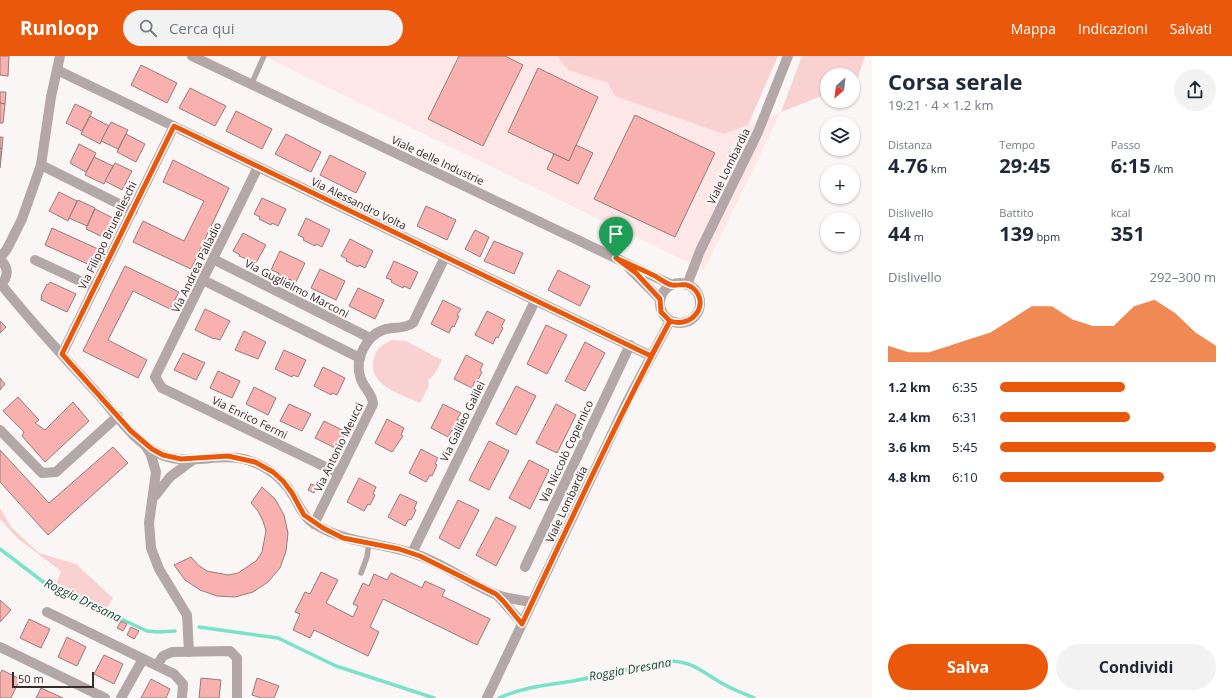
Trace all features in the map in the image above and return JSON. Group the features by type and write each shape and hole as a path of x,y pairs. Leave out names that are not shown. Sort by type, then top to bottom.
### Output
{"street":[{"path":"60,56 51,97 41,165 22,219 7,249 0,259 6,268 7,274 1,285 145,445 151,455 156,472 149,528 151,548 159,569 186,611 189,652"},
{"name":"Viale delle Industrie","path":"192,56 672,285"},
{"name":"Viale Lombardia","path":"687,285 700,251 758,132 788,56"},
{"name":"Via Alessandro Volta","path":"57,70 651,356"},
{"name":"Via Filippo Brunelleschi","path":"62,354 174,126"},
{"path":"41,165 133,210"},
{"name":"Via Andrea Palladio","path":"155,377 258,167"},
{"path":"370,338 384,329 403,328 413,323 445,257"},
{"name":"Viale delle Industrie","path":"616,258 636,273 660,299"},
{"name":"Via Guglielmo Marconi","path":"213,259 370,338"},
{"path":"35,260 95,288"},
{"path":"203,280 360,358"},
{"path":"672,285 687,285 697,293 700,306 698,312 689,321 683,323 670,321 661,312 660,299 662,293 672,285"},
{"name":"Via Galileo Galilei","path":"412,553 535,301"},
{"name":"Viale Lombardia","path":"486,698 628,400 670,321"},
{"name":"Via Antonio Meucci","path":"314,524 373,404 373,398 360,378 360,358 370,338"},
{"name":"Via Niccolò Copernico","path":"525,567 630,345"},
{"name":"Via Enrico Fermi","path":"155,377 162,388 338,473"},
{"path":"0,430 42,474 56,472 118,416"},
{"path":"145,445 168,456 181,459 228,456 242,458 261,465 283,481 292,493 304,515 314,524 337,536 412,553 436,563 496,594 532,602"},
{"path":"152,501 170,477 194,459"},
{"path":"496,594 522,624"},
{"path":"47,612 157,665 180,678 184,686 182,698"},
{"path":"0,648 105,698"},
{"path":"157,665 161,658 168,653 225,650 235,654 237,658 237,698"},
{"path":"121,698 143,659"}],"lane":[{"path":"251,84 264,56"},
{"path":"361,573 367,557 369,543"}],"shaded area":[{"path":"263,56 557,56 568,70 608,83 724,134 781,112 704,270"},
{"path":"557,56 778,56 748,125 724,134 615,96 608,83 568,70"},
{"path":"802,56 865,56 860,71 860,68 820,68 820,97 781,112"},
{"path":"393,340 406,341 442,360 434,375 428,380 429,386 420,403 395,392 380,382 375,375 373,367 375,354 384,344"},
{"path":"0,508 12,528 39,553 76,564 113,598 105,611 56,584 61,571 17,538 0,519"}],"building":[{"path":"0,56 9,56 8,76 0,75"},
{"path":"459,56 505,56 523,65 483,146 428,119"},
{"path":"141,65 177,83 167,103 131,85"},
{"path":"538,68 598,97 569,161 508,132"},
{"path":"190,88 226,106 215,126 179,108"},
{"path":"0,92 6,92 5,104 0,103"},
{"path":"0,103 5,104 3,123 0,123"},
{"path":"75,104 92,112 82,131 66,123"},
{"path":"236,111 272,129 262,149 226,131"},
{"path":"635,115 715,153 675,237 594,199"},
{"path":"90,116 109,126 100,144 81,134"},
{"path":"111,122 128,130 118,149 101,141"},
{"path":"126,134 145,144 136,162 117,152"},
{"path":"286,134 321,152 311,172 275,154"},
{"path":"0,137 3,137 2,149 0,148"},
{"path":"79,144 96,153 86,172 70,163"},
{"path":"576,145 593,153 578,184 547,169 554,154 569,161"},
{"path":"0,148 2,149 0,168"},
{"path":"330,155 366,173 356,193 320,175"},
{"path":"94,157 113,166 104,184 85,175"},
{"path":"173,160 229,188 191,269 133,242 143,221 184,241 204,201 163,182"},
{"path":"115,163 132,171 122,190 105,181"},
{"path":"59,192 77,201 68,221 49,211"},
{"path":"262,198 286,209 278,226 272,223 271,225 259,219 260,217 254,214"},
{"path":"78,200 95,208 87,226 69,218"},
{"path":"426,206 456,220 447,240 417,226"},
{"path":"95,209 113,218 103,237 86,229"},
{"path":"306,218 330,230 322,247 316,244 315,246 303,240 304,238 298,235"},
{"path":"52,228 98,249 90,265 45,245"},
{"path":"475,230 489,237 480,257 465,249"},
{"path":"243,233 266,245 256,263 239,256 240,255 233,251"},
{"path":"350,239 373,251 365,268 359,265 358,267 346,261 347,259 341,256"},
{"path":"494,241 523,253 514,274 484,261"},
{"path":"280,251 305,263 296,282 278,275 279,273 271,270"},
{"path":"394,261 418,272 410,289 404,286 403,288 391,282 392,280 386,278"},
{"path":"125,266 179,292 170,309 133,291 108,340 147,360 138,378 83,351"},
{"path":"320,269 345,281 336,300 311,288"},
{"path":"558,270 590,286 580,306 548,290"},
{"path":"50,282 76,294 67,312 41,300 41,296 47,284 48,285"},
{"path":"358,288 384,300 375,319 349,306"},
{"path":"443,300 461,309 457,315 459,316 454,327 452,326 449,333 431,324"},
{"path":"205,309 230,321 220,340 214,339 195,330"},
{"path":"487,311 505,320 498,338 496,337 493,344 475,335"},
{"path":"0,321 6,327 0,333"},
{"path":"546,325 567,335 547,374 527,364"},
{"path":"244,331 266,342 258,359 235,350"},
{"path":"585,342 605,353 585,391 565,381"},
{"path":"284,350 306,360 298,377 293,375 292,377 275,369"},
{"path":"183,353 205,363 196,380 174,370"},
{"path":"466,355 483,364 480,370 482,372 472,388 454,379"},
{"path":"323,367 345,378 337,395 332,393 331,395 314,386"},
{"path":"218,371 240,381 232,398 210,388"},
{"path":"0,378 5,384 0,390"},
{"path":"516,386 536,396 516,435 496,424"},
{"path":"254,387 276,398 268,415 246,404"},
{"path":"18,397 39,420 35,423 45,430 73,402 89,421 45,462 22,436 24,432 3,411"},
{"path":"289,404 311,414 302,431 280,421"},
{"path":"443,404 461,413 457,419 459,420 454,431 452,430 448,437 431,428"},
{"path":"556,404 576,415 557,453 536,443"},
{"path":"387,419 404,428 401,435 403,436 392,452 375,443"},
{"path":"324,421 346,432 337,449 315,438"},
{"path":"489,441 509,451 489,490 469,480"},
{"path":"113,447 128,463 48,535 0,482 0,450 49,503"},
{"path":"421,449 438,458 435,464 437,465 432,476 430,475 426,482 409,473"},
{"path":"529,460 549,470 530,509 509,498"},
{"path":"359,478 376,487 373,494 375,495 370,505 368,504 364,511 347,502"},
{"path":"311,484 317,486 314,493 308,490"},
{"path":"262,487 275,499 284,515 288,533 286,551 280,568 268,582 253,592 235,597 217,596 200,590 185,580 174,565 191,557 198,565 207,571 228,575 238,573 256,561 262,552 266,531 258,511 251,503"},
{"path":"400,494 417,502 414,509 416,510 411,520 409,519 405,526 388,517"},
{"path":"458,500 479,510 459,549 439,538"},
{"path":"496,517 516,527 496,566 476,555"},
{"path":"321,572 338,580 326,603 353,617 358,606 353,604 363,583 369,586 374,574 387,580 391,573 422,588 425,581 445,590 442,596 490,619 477,645 383,599 370,627 379,632 368,656 314,630 310,638 293,630 300,614 295,612 305,592 310,594"},
{"path":"0,600 11,610 0,622"},
{"path":"29,619 50,629 41,648 20,638"},
{"path":"121,621 127,624 123,631 117,628"},
{"path":"131,627 139,631 134,639 127,635"},
{"path":"67,637 86,647 77,666 58,657"},
{"path":"104,655 123,664 114,684 94,674"},
{"path":"2,670 20,679 11,698 0,698 0,674"},
{"path":"201,678 221,680 219,698 199,698"},
{"path":"257,678 279,686 274,698 261,698 252,695"},
{"path":"151,679 170,689 166,698 141,698"},
{"path":"41,688 63,698 36,698"}],"waterway":[{"name":"Roggia Dresana","path":"0,549 46,584 147,631 175,631"},
{"name":"Roggia Dresana","path":"199,627 278,638 336,666 434,698"},
{"name":"Roggia Dresana","path":"499,698 526,689 585,679 666,661 675,661 691,665 728,687 754,698"}],"route":[{"path":"616,258 636,273 660,299 661,312 670,321 651,356 174,126 62,354 145,445 163,455 187,460 214,456 228,456 255,462 273,472 283,481 292,493 304,515 314,524 343,538 399,549 430,560 496,594 522,624 628,400 670,321 676,323 689,321 698,312 700,306 697,293 693,288 682,284 672,285 652,274 616,258"}]}
